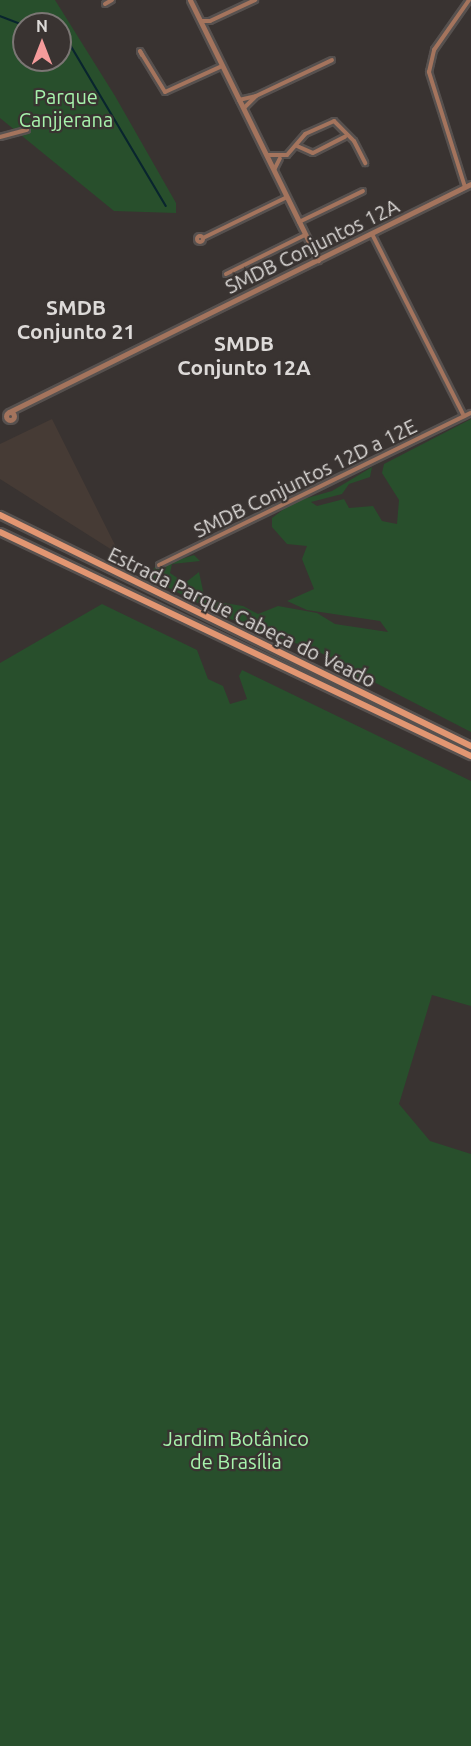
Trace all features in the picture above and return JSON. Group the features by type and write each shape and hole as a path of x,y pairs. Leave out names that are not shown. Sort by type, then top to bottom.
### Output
{"main road":[{"name":"Estrada Parque Cabeça do Veado","path":"0,515 471,746"},
{"name":"Estrada Parque Cabeça do Veado","path":"0,532 106,578 471,756"}],"street":[{"path":"105,4 112,0"},
{"path":"200,21 210,21 255,0"},
{"path":"192,1 318,260"},
{"path":"465,187 429,72 434,50 468,1"},
{"path":"205,30 210,21"},
{"path":"142,55 165,92 222,66"},
{"path":"240,100 256,96 332,60"},
{"path":"244,108 256,96"},
{"path":"274,170 280,158 297,146 305,134 332,122 345,136 354,141 365,163"},
{"path":"0,137 27,130"},
{"path":"297,146 313,153 345,136"},
{"path":"267,155 280,158"},
{"name":"SMDB Conjuntos 12A","path":"10,415 24,405 471,184"},
{"path":"299,222 363,191"},
{"path":"203,238 287,197"},
{"path":"372,234 464,416"},
{"path":"226,274 305,235"},
{"name":"SMDB Conjuntos 12D a 12E","path":"159,565 471,413"},
{"path":"0,416 10,415"},
{"path":"0,422 10,415"}],"shaded area":[{"path":"52,419 120,555 0,479 0,444"}],"green space":[{"name":"Parque Canjjerana","path":"0,0 55,0 62,12 12,12 12,72 72,72 72,27 115,96 176,203 176,213 114,211 0,118"},
{"path":"471,419 471,732 370,680 351,677 337,661 317,651 225,617 148,577 155,567 194,555 200,561 172,564 170,573 185,583 199,572 205,600 243,606 258,614 278,606 317,613 335,624 388,632 380,621 307,610 287,601 314,589 302,559 307,546 287,544 272,527 272,518 293,502 332,491 372,467 370,477 349,484 342,494 311,502 317,506 344,499 349,508 373,506 382,521 397,524 399,500 382,473 384,464"},
{"name":"Jardim Botânico de Brasília","path":"102,604 197,650 208,679 223,686 230,704 247,699 239,676 242,670 471,781 471,1006 432,995 399,1104 430,1141 471,1154 471,1746 0,1746 0,663"}],"waterway":[{"path":"0,16 12,20"},
{"path":"72,47 166,206"}],"district":[{"name":"SMDB Conjunto 21","path":"76,319"},
{"name":"SMDB Conjunto 12A","path":"244,355"}]}
